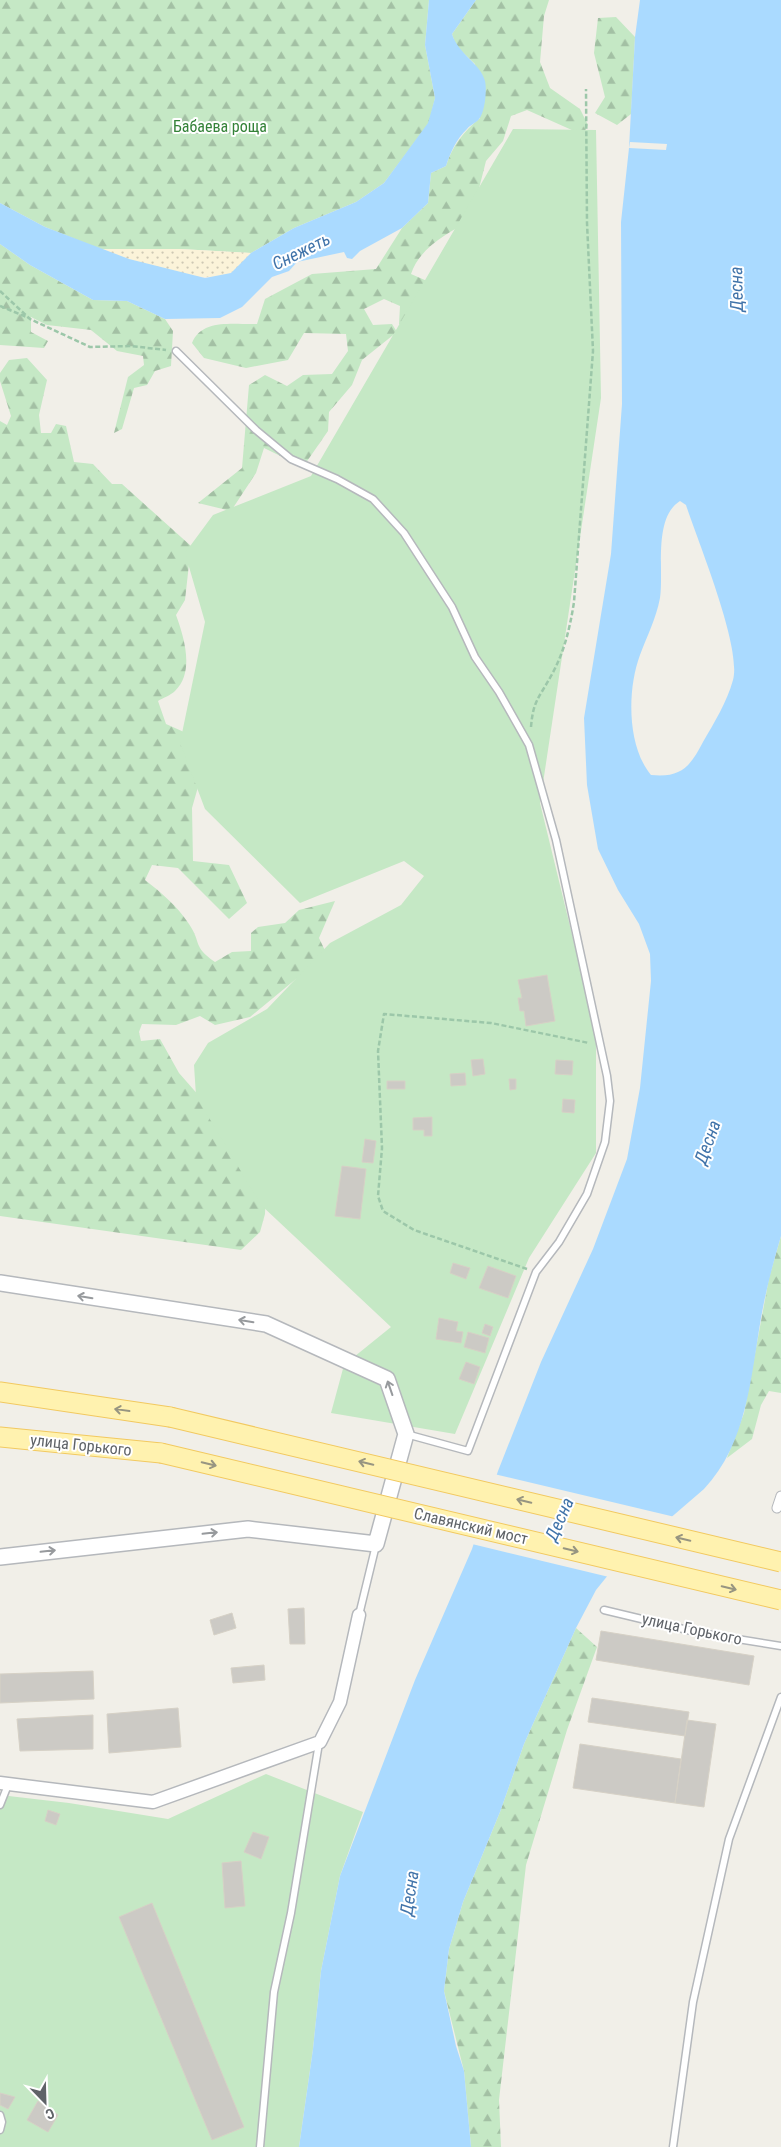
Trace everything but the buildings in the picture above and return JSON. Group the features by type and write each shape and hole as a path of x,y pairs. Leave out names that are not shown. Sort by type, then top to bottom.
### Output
{"main road":[{"path":"0,1392 170,1417 781,1562"},
{"name":"улица Горького","path":"0,1437 162,1453"},
{"name":"Славянский мост","path":"162,1453 781,1600"}],"street":[{"path":"0,1283 266,1324 387,1379 406,1434 376,1544 248,1529 0,1557"},
{"path":"778,1508 781,1496"},
{"path":"4,1784 153,1802 320,1742 340,1702 359,1615"}],"lane":[{"path":"176,351 256,430 291,459 337,479 373,499 404,533 452,607 476,657 499,692 529,746 556,840 600,1045 610,1101 605,1142 587,1194 559,1242 536,1272 468,1451 406,1434"},
{"path":"359,1615 376,1544"},
{"name":"улица Горького","path":"604,1610 700,1633 781,1646"},
{"path":"672,2147 692,2002 730,1839 781,1697"},
{"path":"260,2147 274,1992 291,1913 320,1742"},
{"path":"0,1806 4,1784"},
{"path":"0,2115 2,2122 0,2130"}],"path":[{"path":"529,746 533,707 550,677 569,632 574,602 593,351 588,223 586,89"},
{"path":"0,291 30,319"},
{"path":"0,306 90,347 130,346 176,351"},
{"path":"536,1272 414,1230 383,1210 378,1196 382,1148 378,1051 384,1014 491,1023 600,1045"}],"green space":[{"name":"Бабаева роща","path":"0,0 429,0 425,45 435,98 429,123 384,183 356,202 294,228 251,253 180,249 100,249 45,227 0,203"},
{"path":"476,0 549,0 544,16 540,62 550,88 580,109 588,125 583,135 527,110 511,116 503,141 486,161 471,220 428,248 415,264 411,274 427,281 406,329 399,324 400,306 384,299 364,309 373,325 392,324 397,332 362,360 352,385 329,412 328,431 303,467 264,448 256,473 231,511 198,503 242,468 249,385 265,375 287,386 303,375 332,374 348,351 346,334 304,333 288,360 246,368 204,358 192,343 197,335 211,326 220,324 257,324 265,299 312,274 376,269 402,228 428,203 431,173 446,166 459,139 480,118 475,64 456,46 452,34"},
{"path":"616,17 635,37 631,114 617,125 595,113 605,97 594,53 598,18"},
{"path":"513,129 596,130 601,398 540,803 596,1033 596,1153 529,1258 455,1434 331,1413 344,1365 391,1327 261,1205 196,1096 194,1065 208,1043 267,1009 330,943 401,905 424,876 404,861 300,903 205,809 180,743 205,622 185,553 213,515 311,476"},
{"path":"0,244 30,265 93,300 127,301 165,319 173,331 171,366 155,371 147,385 134,388 122,429 114,433 128,377 144,365 143,356 117,351 91,330 47,325 31,317 31,332 48,341 44,348 0,345"},
{"path":"27,358 47,380 39,415 41,433 51,433 56,424 66,426 74,462 93,464 112,484 122,484 191,546 185,600 176,615 186,654 185,674 175,691 158,701 166,724 184,732 202,773 192,808 193,861 229,865 247,903 229,919 178,868 152,865 145,880 179,911 193,930 200,948 215,962 232,952 251,951 251,933 258,927 285,923 299,910 335,901 319,938 330,961 296,979 250,1017 215,1025 200,1016 176,1025 142,1024 139,1032 141,1041 160,1039 179,1073 251,1155 266,1187 265,1214 260,1232 241,1250 0,1216 0,421 7,425 11,416 0,381 0,373 9,360"},
{"path":"781,1236 781,1393 769,1391 761,1405 752,1439 727,1458 744,1413 769,1278"},
{"path":"576,1628 597,1647 567,1730 526,1865 499,2100 501,2147 471,2147 464,2071 444,1991 449,1949 463,1902 500,1812 524,1744"},
{"path":"266,1774 363,1812 340,1876 321,1971 313,2049 299,2147 0,2147 0,1795 69,1803 168,1819"}],"sand":[{"path":"100,249 180,249 251,253 232,272 220,276 204,277 167,271"}],"water":[{"name":"Снежеть","path":"429,0 476,0 452,34 459,47 483,75 486,90 483,111 479,119 457,141 446,166 431,173 428,203 402,228 360,251 352,259 347,258 344,252 297,262 289,271 272,277 242,307 220,318 165,319 127,301 93,300 30,265 0,244 0,203 45,227 129,259 205,278 231,273 251,253 294,228 356,202 384,183 428,123 435,98 425,45"},
{"name":"Десна","path":"640,0 781,0 781,1236 765,1297 745,1408 730,1451 704,1489 617,1564 596,1590 576,1628 524,1744 500,1812 463,1902 449,1949 444,1991 456,2046 464,2071 471,2147 299,2147 313,2049 321,1971 340,1876 415,1680 472,1549 498,1471 541,1362 593,1249 627,1159 640,1088 651,981 650,954 639,924 618,890 598,849 587,785 584,718 611,554 622,404 621,222 629,148 635,37","holes":["680,501 686,505 709,568 725,620 734,665 733,680 720,712 689,764 670,775 651,775 637,749 634,734 631,701 633,684 640,655 654,620 660,598 661,545 666,519"]}],"pier":[{"path":"630,142 667,144 666,150 629,148"},
{"path":"494,1474 675,1517 609,1577 472,1544"}]}
